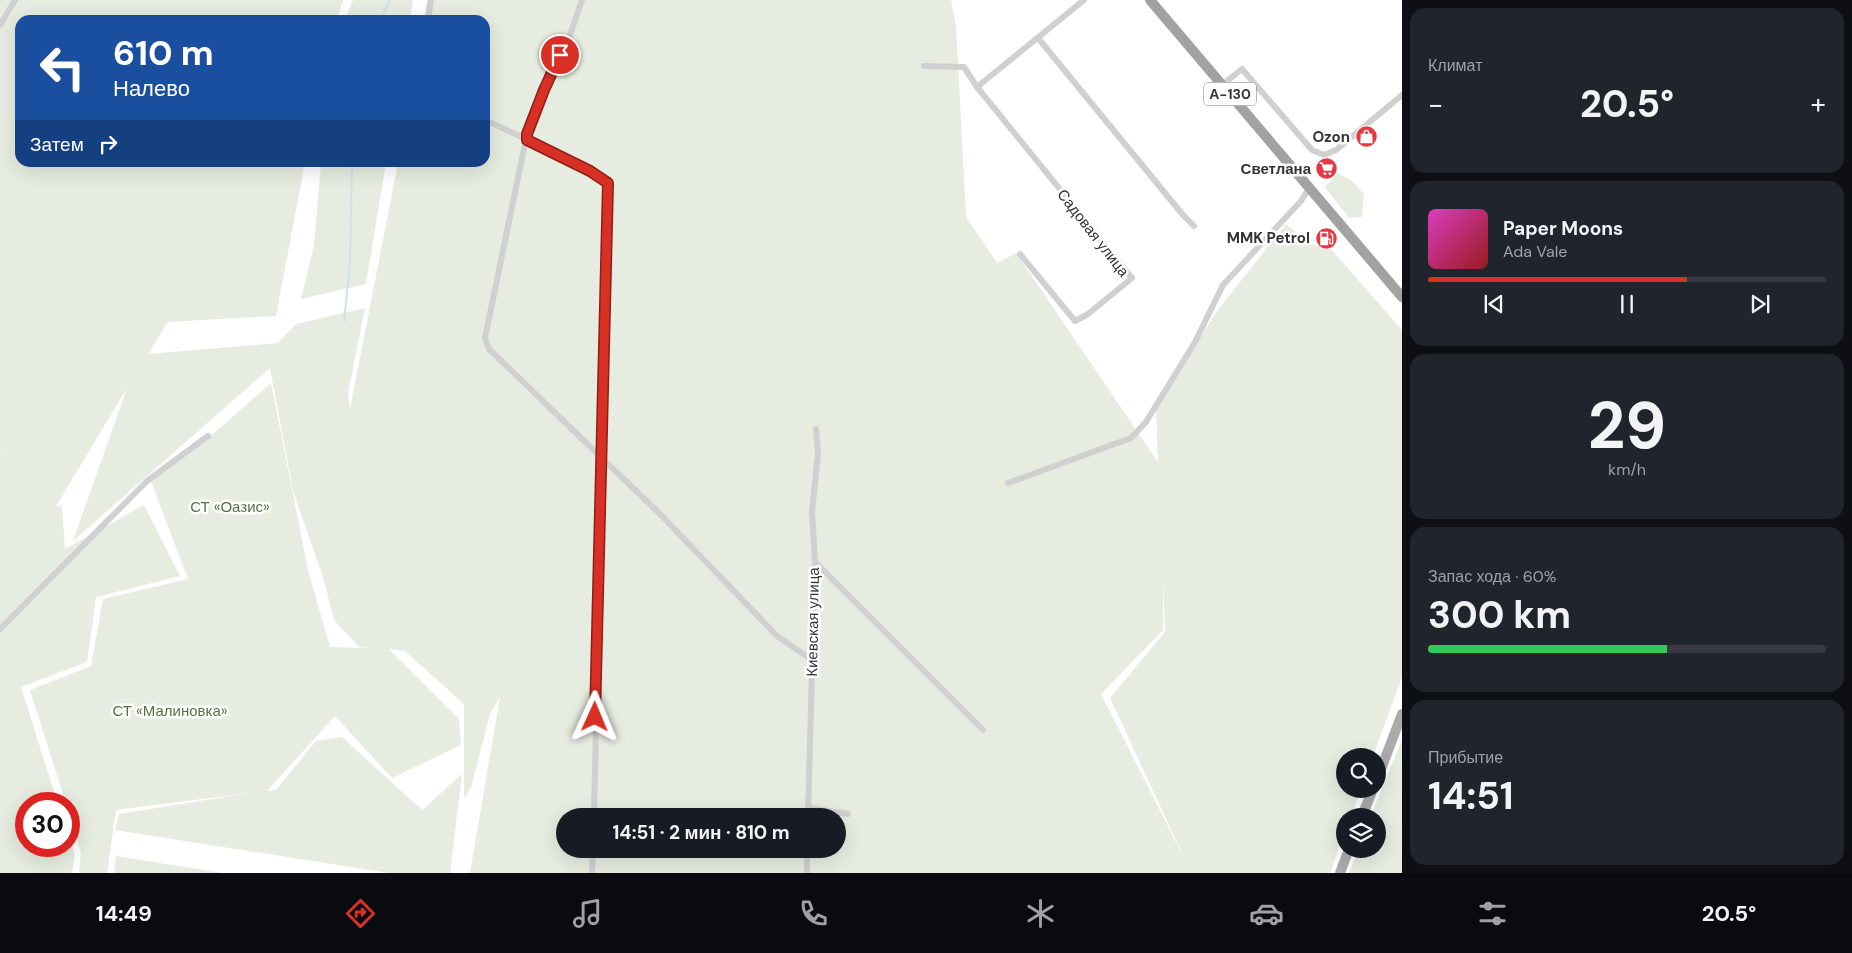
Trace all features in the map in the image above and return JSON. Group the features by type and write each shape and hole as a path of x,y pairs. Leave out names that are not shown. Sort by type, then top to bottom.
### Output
{"highway":[{"name":"А-130","path":"1150,0 1402,297"}],"main road":[{"path":"1386,756 1402,714"},
{"path":"1340,873 1346,858"}],"street":[{"path":"0,25 15,0"},
{"path":"429,15 431,0"},
{"path":"582,0 569,38 544,90 527,134 485,338 489,348 600,458 660,514 777,636 812,660"},
{"path":"924,66 964,67 977,87 1084,0"},
{"path":"1038,38 1194,226"},
{"path":"1222,85 1242,68 1312,150 1324,155 1336,150 1402,95"},
{"name":"Садовая улица","path":"977,87 1132,278 1088,314 1075,322 1020,254"},
{"path":"490,122 590,171 608,183 600,458 594,808"},
{"path":"1008,483 1132,438 1146,422 1195,342 1223,285 1301,201 1309,188"},
{"name":"Киевская улица","path":"809,808 815,562 812,512 818,453 816,429"},
{"path":"0,630 147,481 208,436"},
{"path":"815,562 983,730"},
{"path":"592,873 593,858"},
{"path":"807,858 807,873"}],"green space":[{"path":"0,0 343,0 338,15 15,15 15,167 304,167 276,316 168,322 148,354 278,343 296,324 365,308 348,393 350,409 397,167 490,167 490,15 425,15 427,0 951,0 956,26 966,217 997,263 1016,253 1158,462 1156,407 1217,311 1286,224 1312,244 1331,249 1402,330 1402,677 1376,748 1336,748 1336,798 1358,798 1354,808 1336,808 1336,856 1330,873 470,873 500,697 490,714 471,788 464,798 464,704 405,651 389,649 459,719 461,745 392,778 335,716 267,791 276,790 316,741 342,737 422,810 462,774 450,873 389,873 115,830 119,814 250,793 116,810 107,873 79,873 81,853 80,792 62,792 30,690 91,666 103,599 188,579 151,481 205,441 271,383 308,570 330,647 369,648 359,647 334,620 323,577 293,491 270,368 73,541 127,388 56,506 62,506 65,549 144,505 180,576 96,597 87,662 21,687 54,792 15,792 15,857 75,857 72,873 0,873 0,456 2,455 0,455","holes":["1163,580 1165,632 1110,698 1187,864 1101,694 1163,630"]},
{"path":"353,0 413,0 411,15 347,15"},
{"path":"321,167 385,167 366,284 301,299 314,245"},
{"path":"1338,173 1352,181 1364,194 1362,217 1349,218 1325,187"},
{"path":"1402,739 1402,873 1349,873 1355,858 1386,858 1386,808 1374,808 1378,798 1386,798 1386,779"},
{"path":"116,856 223,873 114,873"}],"waterway":[{"path":"383,15 390,0"},
{"path":"344,322 350,263 352,167"}],"place":[{"name":"Ozon","path":"1366,137"},
{"name":"Светлана","path":"1327,169"},
{"name":"MMK Petrol","path":"1326,238"}],"route":[{"path":"560,55 544,90 527,134 527,140 590,171 608,183 595,717"}],"park label":[{"name":"СТ «Оазис»","path":"230,507"},
{"name":"СТ «Малиновка»","path":"170,711"}]}
